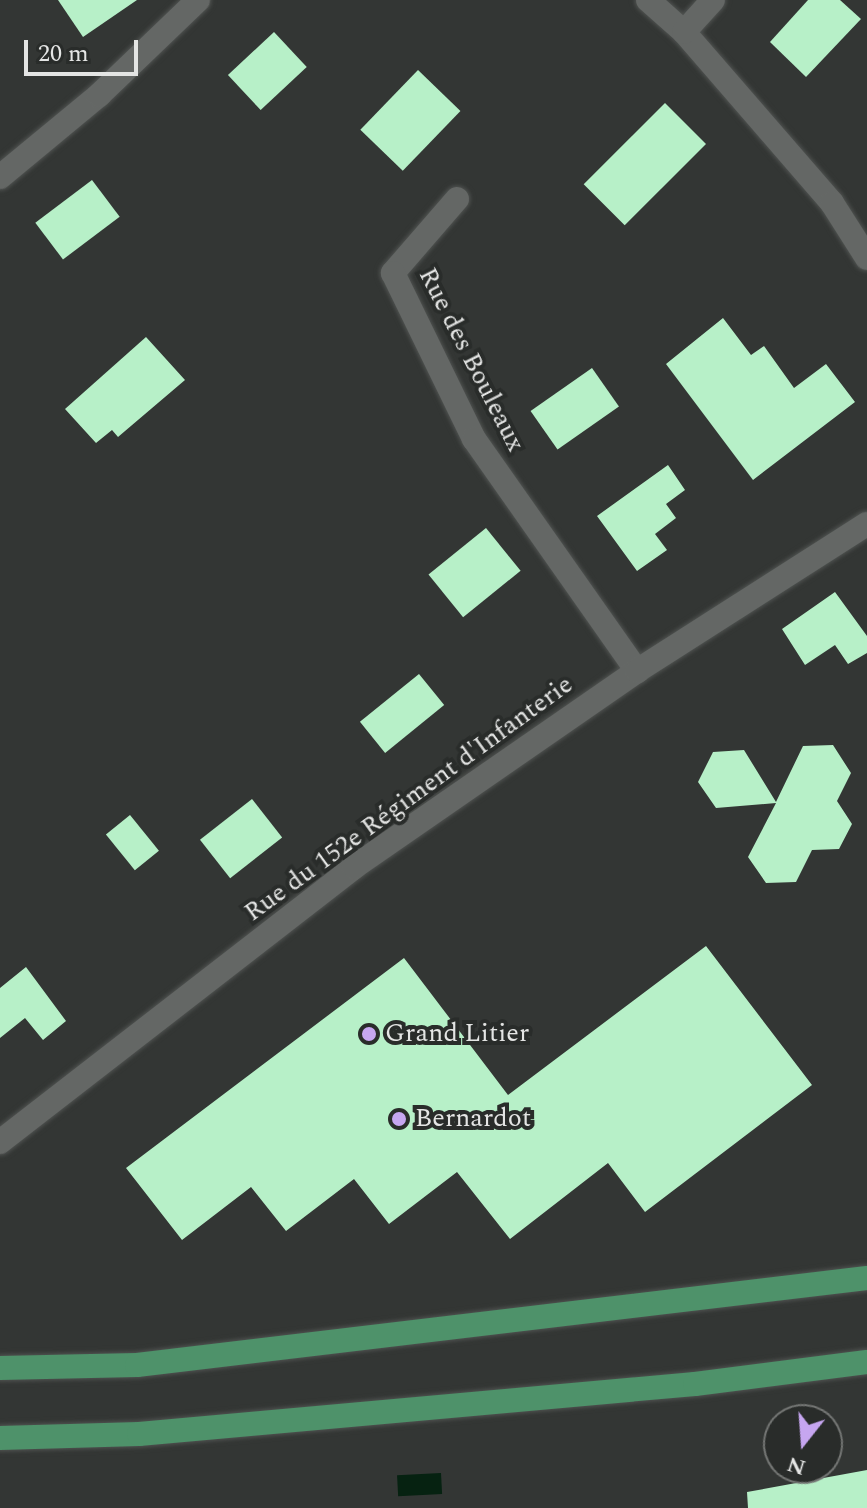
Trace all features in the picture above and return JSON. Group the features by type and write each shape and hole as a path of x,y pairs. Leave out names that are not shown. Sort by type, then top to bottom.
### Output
{"main road":[{"path":"0,1368 137,1365 867,1278"},
{"path":"0,1438 139,1434 695,1384 867,1362"}],"street":[{"path":"0,177 99,95 198,0"},
{"path":"648,0 684,32 832,203 867,258"},
{"path":"684,32 713,0"},
{"name":"Rue des Bouleaux","path":"457,199 393,273 474,439 637,671"},
{"name":"Rue du 152e Régiment d'Infanterie","path":"0,1142 354,867 637,671 867,524"}],"shaded area":[{"path":"441,1473 442,1494 398,1496 397,1475"}],"building":[{"path":"58,0 137,0 83,37"},
{"path":"808,0 840,0 861,19 806,77 770,42"},
{"path":"274,32 307,67 261,110 228,75"},
{"path":"418,70 460,111 403,171 360,130"},
{"path":"665,103 706,144 625,225 584,184"},
{"path":"92,180 120,217 63,259 35,223"},
{"path":"723,318 751,355 764,346 794,388 826,364 855,402 753,480 666,364"},
{"path":"146,337 185,380 118,437 112,430 96,443 65,409"},
{"path":"592,368 619,407 558,450 531,411"},
{"path":"668,465 685,490 666,504 676,518 655,534 667,550 637,571 597,516"},
{"path":"486,528 521,571 463,617 428,575"},
{"path":"835,592 867,636 867,653 848,664 835,645 805,665 782,629"},
{"path":"419,674 444,705 385,753 360,722"},
{"path":"833,745 851,773 837,801 852,824 839,849 812,850 796,882 766,883 748,857 776,803 716,808 698,782 713,752 744,750 776,802 803,746"},
{"path":"252,799 282,838 230,878 200,840"},
{"path":"130,815 159,851 135,870 106,835"},
{"path":"706,946 812,1085 645,1212 608,1163 510,1239 457,1172 389,1224 354,1179 286,1231 251,1187 182,1240 126,1168 404,958 508,1095"},
{"path":"26,967 66,1021 43,1040 25,1018 0,1038 0,988"},
{"path":"867,1470 867,1508 748,1508 747,1492 791,1484 843,1484 843,1474"}],"place":[{"name":"Grand Litier","path":"369,1034"},
{"name":"Bernardot","path":"399,1119"}]}
